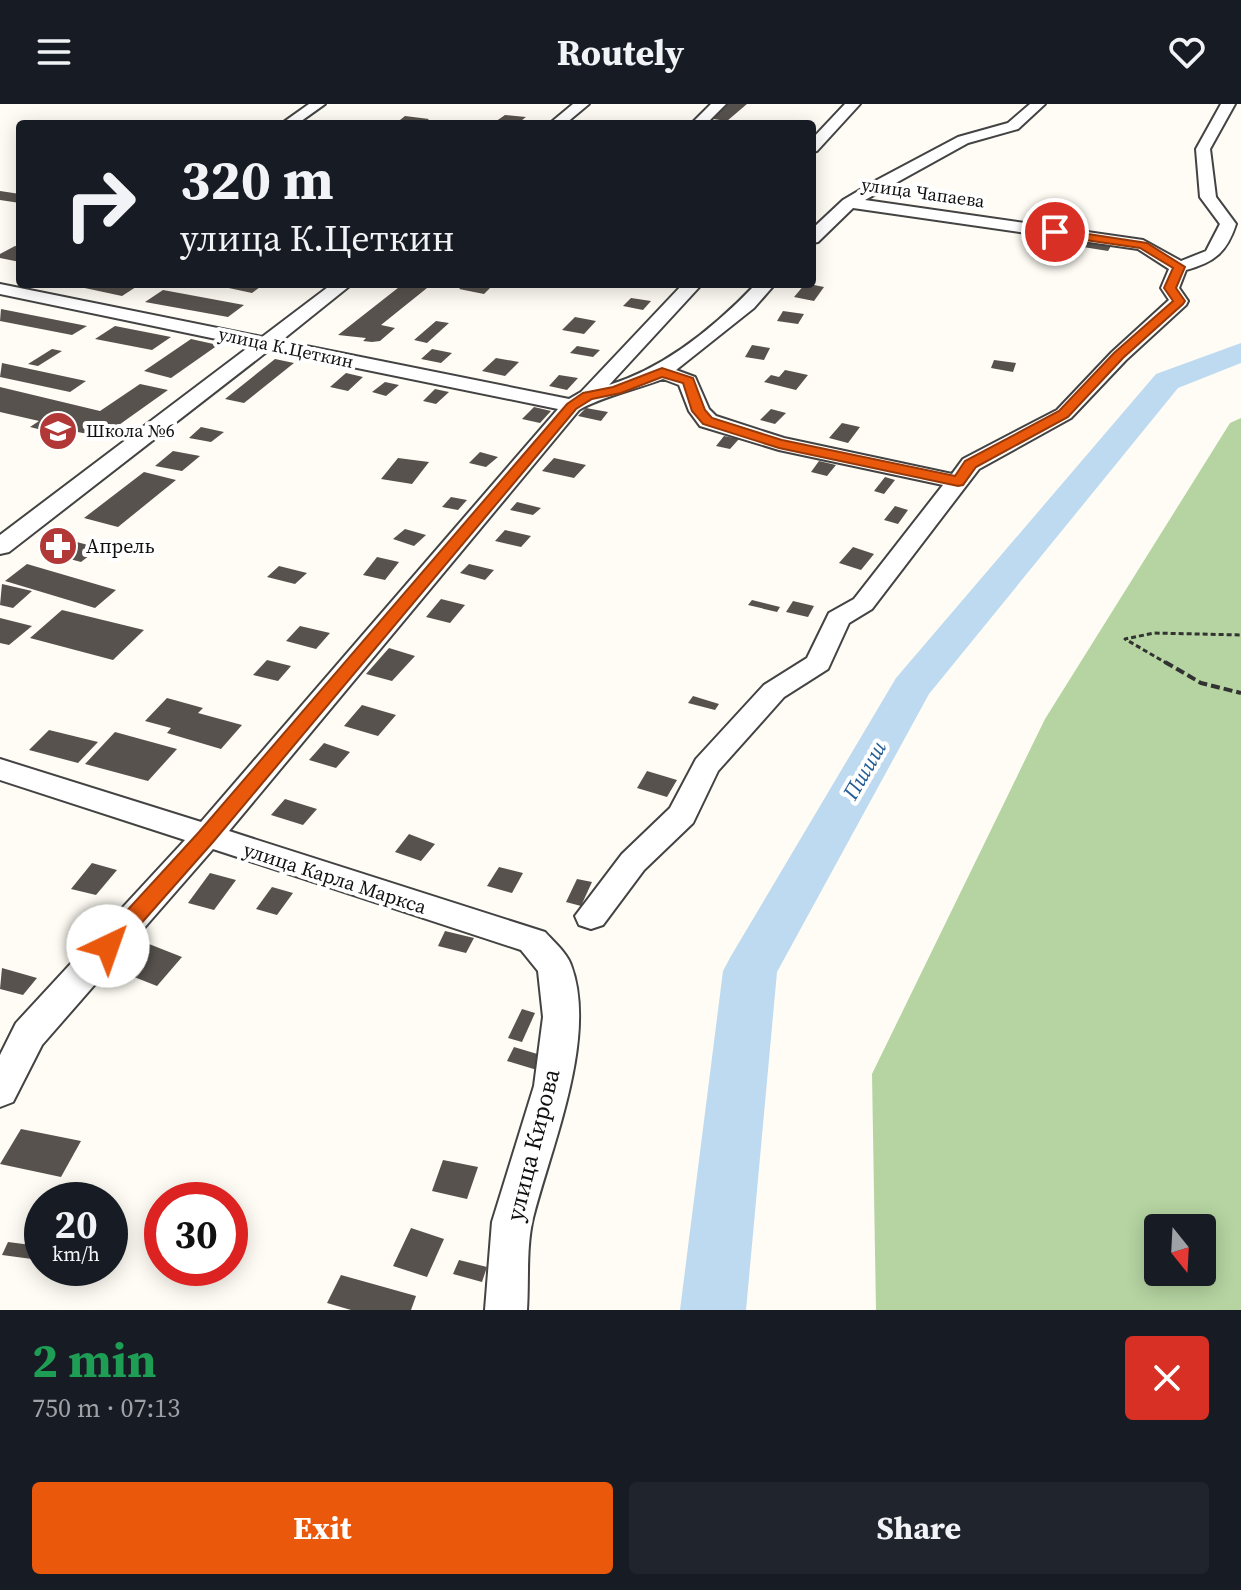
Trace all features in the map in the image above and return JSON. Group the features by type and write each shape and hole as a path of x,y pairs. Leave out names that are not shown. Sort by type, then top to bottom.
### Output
{"street":[{"path":"294,120 318,104"},
{"path":"561,120 582,104"},
{"path":"702,120 719,104"},
{"path":"816,144 853,104"},
{"path":"816,234 849,203 963,140 1013,126 1038,104"},
{"path":"591,916 633,862 682,815 706,766 774,691 818,663 838,619 863,604 971,464 1064,414 1119,356 1179,301 1170,288 1179,267 1208,259 1219,250 1228,224 1208,197 1203,149 1228,104"},
{"name":"улица Чапаева","path":"849,203 1143,245 1179,267"},
{"path":"0,547 338,288"},
{"path":"0,1091 29,1034 206,837 580,401 689,288"},
{"path":"580,401 662,372 747,304 762,288"},
{"name":"улица К.Цеткин","path":"6,289 266,344 580,401"},
{"path":"662,372 688,381 699,411 708,421 779,443 958,482"},
{"name":"улица Карла Маркса","path":"0,769 533,941"},
{"name":"улица Кирова","path":"506,1310 512,1222 552,1086 561,1017 555,967 533,941"}],"path":[{"path":"1241,635 1154,633 1125,639 1201,683 1241,693"}],"green space":[{"path":"1241,418 1241,1310 876,1310 872,1074 1045,719 1230,423"}],"building":[{"path":"723,104 747,104 728,120 706,118"},
{"path":"505,115 526,117 522,120 498,120"},
{"path":"405,116 429,119 428,120 400,120"},
{"path":"0,191 16,193 16,202 0,200"},
{"path":"1081,241 1111,246 1108,251 1077,246"},
{"path":"16,246 16,261 0,258 0,254"},
{"path":"824,287 814,301 794,297 802,288"},
{"path":"85,288 134,288 122,296"},
{"path":"229,288 259,288 252,293"},
{"path":"398,288 427,288 381,325 395,328 380,341 363,341 366,338 338,335"},
{"path":"460,288 490,288 484,294"},
{"path":"163,290 244,305 228,317 145,302"},
{"path":"631,298 651,301 643,310 623,306"},
{"path":"1,309 87,326 72,335 0,321"},
{"path":"783,311 804,314 798,324 777,321"},
{"path":"575,317 596,321 584,334 562,330"},
{"path":"436,321 449,323 427,343 414,340"},
{"path":"115,326 171,337 152,350 95,339"},
{"path":"191,339 218,345 171,378 144,371"},
{"path":"752,345 770,348 764,360 745,357"},
{"path":"577,346 600,350 593,357 570,353"},
{"path":"52,349 62,351 38,366 28,364"},
{"path":"432,349 452,353 441,363 421,359"},
{"path":"496,358 519,362 505,376 482,371"},
{"path":"275,359 294,363 244,403 225,399"},
{"path":"994,360 1016,363 1013,372 991,368"},
{"path":"2,363 86,381 70,392 0,377"},
{"path":"785,370 808,375 796,390 764,382 771,375 779,377"},
{"path":"346,373 363,377 348,391 330,387"},
{"path":"559,375 578,378 567,390 549,386"},
{"path":"385,382 399,385 386,396 372,392"},
{"path":"140,384 168,390 102,437 73,431 66,436 30,427 39,421 0,412 0,387 100,411"},
{"path":"435,389 449,392 436,404 423,401"},
{"path":"534,407 551,411 540,423 522,419"},
{"path":"586,408 608,412 601,421 578,416"},
{"path":"771,409 786,413 775,424 760,420"},
{"path":"842,423 860,427 848,443 829,438"},
{"path":"201,427 224,432 211,442 189,438"},
{"path":"724,436 739,439 730,449 716,446"},
{"path":"173,451 200,456 182,471 155,466"},
{"path":"480,452 498,457 486,467 469,463"},
{"path":"398,458 429,462 412,484 381,479"},
{"path":"554,458 586,465 574,478 542,471"},
{"path":"819,461 836,465 827,476 811,472"},
{"path":"144,472 176,480 118,527 84,518"},
{"path":"885,477 895,480 884,494 874,491"},
{"path":"451,497 467,500 458,510 442,507"},
{"path":"517,502 541,508 533,515 510,510"},
{"path":"895,506 908,510 898,524 884,520"},
{"path":"405,529 426,535 414,546 393,539"},
{"path":"505,530 531,536 521,547 495,541"},
{"path":"62,538 99,548 81,562 44,552"},
{"path":"853,547 874,554 861,570 839,563"},
{"path":"377,557 399,562 385,580 363,575"},
{"path":"27,564 116,590 95,608 5,581"},
{"path":"469,564 494,570 485,580 460,573"},
{"path":"279,566 307,573 295,584 267,577"},
{"path":"2,584 32,591 13,608 0,605"},
{"path":"441,599 465,605 450,623 426,617"},
{"path":"752,600 780,607 777,612 748,605"},
{"path":"793,601 814,606 808,617 786,612"},
{"path":"62,610 144,630 113,660 30,638"},
{"path":"0,618 32,626 9,645 0,643"},
{"path":"300,626 330,633 316,649 286,641"},
{"path":"389,648 415,656 392,681 366,674"},
{"path":"267,660 291,666 278,681 253,675"},
{"path":"693,696 719,704 715,710 688,703"},
{"path":"167,698 203,708 198,713 242,725 221,749 167,733 171,728 145,721"},
{"path":"362,705 396,715 378,736 344,726"},
{"path":"49,730 98,742 78,763 29,750"},
{"path":"115,732 177,749 148,781 85,764"},
{"path":"324,743 350,752 336,768 309,760"},
{"path":"647,771 677,780 667,797 637,788"},
{"path":"285,799 317,809 303,825 271,815"},
{"path":"409,834 435,844 421,861 395,852"},
{"path":"92,863 117,870 96,895 71,889"},
{"path":"499,867 523,873 512,893 487,886"},
{"path":"210,873 236,880 214,910 188,903"},
{"path":"577,879 592,882 581,906 566,902"},
{"path":"272,887 293,893 277,915 256,909"},
{"path":"445,931 474,938 466,953 438,946"},
{"path":"149,944 182,957 157,986 124,973"},
{"path":"2,968 37,978 23,995 0,989"},
{"path":"522,1009 535,1013 522,1042 508,1038"},
{"path":"514,1047 544,1056 537,1070 507,1061"},
{"path":"21,1129 81,1141 61,1177 0,1164"},
{"path":"443,1160 478,1167 467,1199 432,1191"},
{"path":"411,1228 444,1239 427,1277 393,1266"},
{"path":"8,1242 24,1244 24,1258 2,1255"},
{"path":"459,1260 487,1267 482,1282 453,1274"},
{"path":"341,1275 416,1296 411,1310 351,1310 327,1303"}],"waterway":[{"name":"Пшиш","path":"713,1310 750,971 911,688 1167,381 1241,352"}],"place":[{"name":"Школа №6","path":"58,431"},
{"name":"Апрель","path":"58,546"}],"route":[{"path":"108,946 206,837 572,406 588,396 617,390 662,372 688,381 699,411 708,421 779,443 958,482 971,464 1064,414 1119,356 1179,301 1170,288 1179,267 1161,254 1143,245 1055,232"}]}
